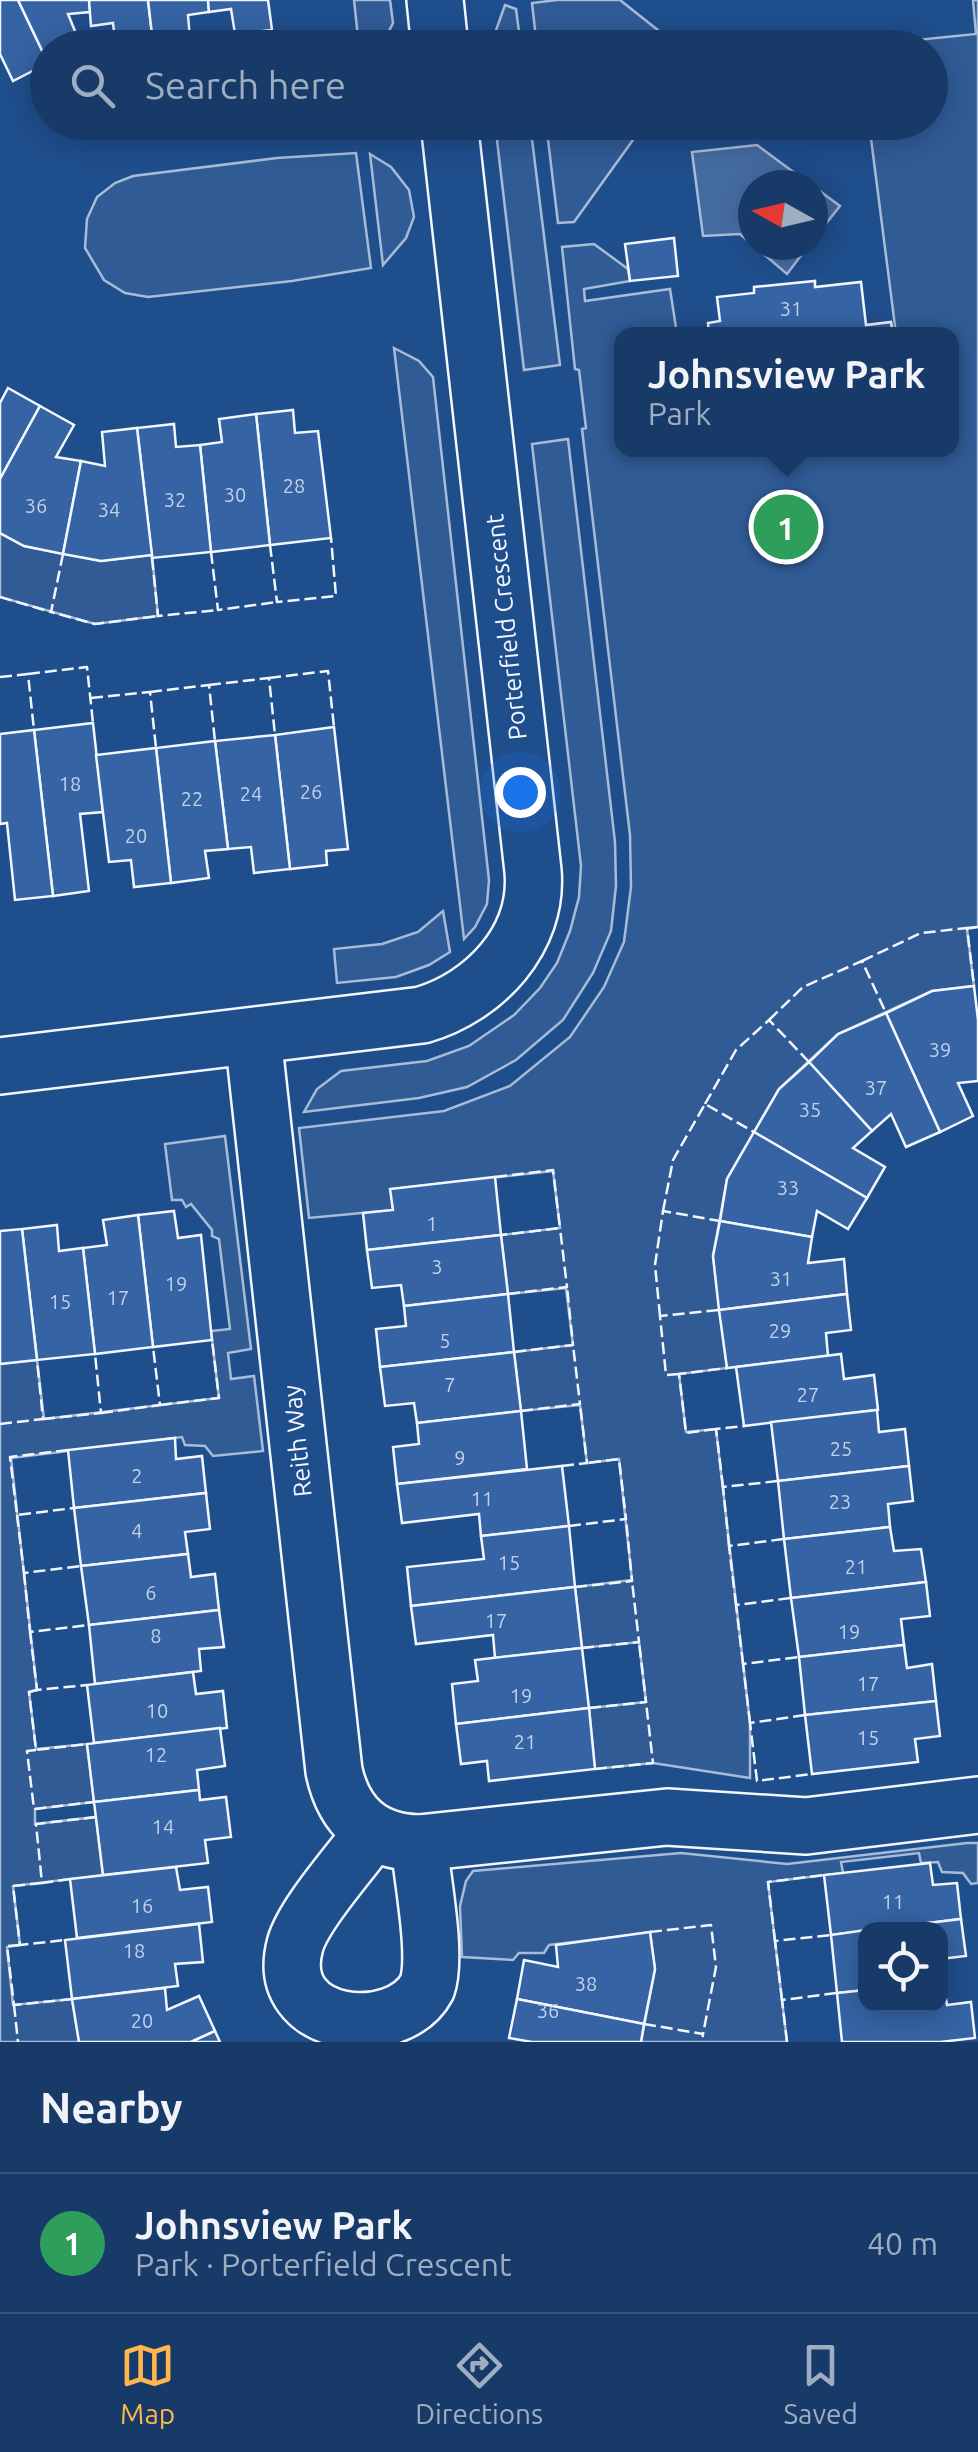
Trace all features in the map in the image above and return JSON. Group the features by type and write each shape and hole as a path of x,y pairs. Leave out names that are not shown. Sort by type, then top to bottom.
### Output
{"street":[{"path":"435,0 438,30"},
{"name":"Porterfield Crescent","path":"0,1066 394,1020 450,1006 478,988 520,936 531,904 534,872 450,140"},
{"name":"Reith Way","path":"253,1037 334,1771 352,1817 395,1838 667,1817 806,1826 978,1805"}],"shaded area":[{"path":"354,0 390,0 393,23 390,30 357,30"},
{"path":"620,0 658,30 535,30 532,3"},
{"path":"973,0 978,0 978,927 967,929 974,986 932,991 838,1034 779,1089 727,1179 713,1256 727,1368 679,1374 686,1432 716,1429 750,1723 750,1778 653,1763 595,1769 589,1708 646,1702 639,1642 582,1648 575,1587 632,1580 619,1459 587,1463 580,1405 521,1411 514,1352 573,1345 566,1288 508,1294 501,1235 560,1228 553,1171 391,1189 393,1210 309,1218 299,1128 444,1111 510,1086 570,1037 604,987 624,942 631,887 630,835 582,429 586,428 579,370 575,369 562,247 594,244 628,269 630,281 584,289 585,301 670,289 676,327 614,327 614,457 959,457 959,327 895,327 871,140 948,140 948,37 976,34"},
{"path":"505,5 516,9 519,30 496,30"},
{"path":"497,140 532,140 560,365 524,370"},
{"path":"548,140 633,140 574,222 558,223"},
{"path":"757,145 791,170 738,170 738,234 703,236 692,152"},
{"path":"356,153 371,268 148,297 125,293 104,280 85,248 87,219 97,197 115,183 133,176 277,158"},
{"path":"370,154 391,167 409,190 414,217 406,238 383,265"},
{"path":"828,197 840,206 828,221"},
{"path":"771,260 798,260 787,274"},
{"path":"394,348 419,361 433,377 489,880 487,904 464,939"},
{"path":"568,439 615,842 611,931 593,973 563,1020 516,1060 467,1087 419,1098 304,1112 317,1089 341,1071 427,1061 469,1046 514,1015 540,988 557,963 570,931 579,897 581,866 532,444"},
{"path":"0,533 24,546 101,561 152,555 158,616 95,624 0,597"},
{"path":"443,911 450,952 396,977 337,983 334,949 382,944 418,932"},
{"path":"225,1136 251,1349 228,1353 231,1379 254,1376 263,1451 213,1456 205,1446 185,1445 182,1437 11,1458 37,1690 29,1692 36,1749 87,1744 94,1802 35,1809 35,1824 96,1817 103,1875 13,1886 20,1945 7,1947 13,2005 72,1999 79,2042 0,2042 0,1364 37,1360 44,1419 219,1398 211,1331 230,1329 219,1239 212,1236 212,1230 191,1204 186,1207 182,1200 172,1200 165,1144"},
{"path":"978,1843 978,1883 971,1884 963,1873 942,1872 938,1862 921,1863 919,1853 841,1862 843,1873 768,1882 787,2042 641,2042 655,1969 650,1933 549,1945 544,1953 519,1953 513,1960 462,1957 460,1906 466,1881 473,1871 681,1853 787,1864"}],"building":[{"path":"0,0 18,0 32,30 30,72 13,81 0,54"},
{"path":"18,0 89,0 90,12 68,14 75,30 32,30"},
{"path":"89,0 148,0 151,30 114,30 113,23 91,26"},
{"path":"148,0 208,0 209,12 188,15 189,30 151,30"},
{"path":"208,0 268,0 272,30 234,30 231,9 209,12"},
{"path":"674,238 678,276 630,281 625,244"},
{"path":"815,281 815,287 861,282 866,325 891,322 892,327 708,327 708,323 720,321 717,297 754,293 754,287"},
{"path":"8,388 40,406 0,479 0,403"},
{"path":"40,406 74,425 56,457 81,461 63,554 24,546 0,533 0,479"},
{"path":"293,410 295,433 318,431 331,538 270,545 256,414"},
{"path":"256,414 270,545 211,552 200,445 222,442 219,419"},
{"path":"174,424 176,447 200,445 211,552 152,558 137,428"},
{"path":"137,428 152,555 101,561 63,554 81,461 105,466 102,432"},
{"path":"93,723 103,812 80,814 89,891 53,896 34,730"},
{"path":"334,727 348,849 326,851 327,865 290,869 275,735"},
{"path":"34,730 53,896 15,900 7,823 0,824 0,734"},
{"path":"275,735 290,869 254,873 251,847 228,849 215,741"},
{"path":"215,741 228,849 205,851 209,878 171,883 156,748"},
{"path":"156,748 171,883 134,887 131,860 109,862 96,755"},
{"path":"974,986 978,1081 958,1083 973,1116 940,1132 886,1013 932,991"},
{"path":"886,1013 940,1132 906,1147 891,1114 872,1131 809,1062 838,1034"},
{"path":"809,1062 872,1131 853,1148 885,1167 867,1198 754,1132 779,1089"},
{"path":"754,1132 867,1198 848,1229 817,1211 812,1237 720,1221 727,1179"},
{"path":"495,1177 501,1235 367,1250 363,1213 393,1210 390,1189"},
{"path":"174,1211 178,1238 201,1235 212,1340 153,1347 138,1215"},
{"path":"138,1215 153,1347 95,1354 83,1248 107,1245 103,1220"},
{"path":"720,1221 812,1237 808,1263 844,1259 847,1294 719,1310 713,1256"},
{"path":"57,1225 59,1251 83,1248 95,1354 37,1360 22,1229"},
{"path":"22,1229 37,1360 0,1364 0,1231"},
{"path":"501,1235 508,1294 404,1306 401,1285 372,1288 367,1250"},
{"path":"508,1294 514,1352 380,1367 376,1329 406,1326 404,1306"},
{"path":"847,1294 851,1330 826,1333 828,1356 727,1368 719,1310"},
{"path":"514,1352 521,1411 417,1423 414,1403 385,1406 380,1367"},
{"path":"841,1354 844,1379 874,1375 878,1410 744,1426 736,1367"},
{"path":"877,1410 879,1432 905,1429 909,1466 778,1481 771,1422"},
{"path":"521,1411 527,1469 397,1484 393,1447 419,1444 417,1423"},
{"path":"175,1438 176,1459 202,1456 206,1493 74,1508 68,1450"},
{"path":"562,1466 569,1526 481,1536 479,1514 402,1523 397,1484"},
{"path":"909,1466 913,1501 888,1504 890,1527 784,1539 778,1481"},
{"path":"206,1493 210,1529 185,1532 188,1554 81,1566 74,1508"},
{"path":"569,1526 575,1587 411,1606 407,1567 484,1559 481,1536"},
{"path":"890,1527 894,1551 921,1549 926,1582 791,1598 784,1539"},
{"path":"188,1554 191,1577 215,1574 219,1610 89,1625 81,1566"},
{"path":"926,1582 930,1616 901,1619 904,1645 799,1657 791,1598"},
{"path":"575,1587 582,1648 495,1658 493,1635 416,1644 411,1606"},
{"path":"219,1610 224,1647 199,1649 201,1671 95,1684 89,1625"},
{"path":"904,1645 907,1668 932,1664 936,1701 805,1715 799,1657"},
{"path":"582,1648 589,1708 456,1724 452,1684 478,1681 475,1660"},
{"path":"193,1672 196,1694 223,1691 227,1728 94,1743 87,1685"},
{"path":"936,1701 940,1736 915,1739 918,1762 812,1774 805,1715"},
{"path":"589,1708 595,1769 489,1781 487,1761 461,1764 456,1724"},
{"path":"220,1728 225,1766 197,1770 199,1790 94,1802 87,1744"},
{"path":"199,1790 200,1800 226,1797 231,1837 205,1840 208,1863 103,1875 94,1802"},
{"path":"930,1863 933,1885 957,1883 961,1919 858,1922 858,1932 831,1935 824,1875"},
{"path":"176,1867 180,1890 208,1887 212,1922 77,1938 70,1879"},
{"path":"961,1919 966,1956 948,1958 948,1922 937,1922"},
{"path":"199,1924 203,1962 175,1964 178,1986 72,1999 65,1940"},
{"path":"858,1931 858,1991 837,1993 831,1935"},
{"path":"650,1932 655,1969 644,2024 517,1999 524,1960 558,1967 556,1945"},
{"path":"165,1988 167,2010 199,1996 215,2031 191,2042 79,2042 72,1999"},
{"path":"858,1991 858,2012 948,2012 948,2005 971,2002 975,2038 842,2042 837,1993"},
{"path":"517,1999 644,2024 641,2042 532,2042 509,2038"},
{"path":"215,2031 220,2042 191,2042"}],"fence":[{"path":"270,545 277,602 336,596 331,538"},
{"path":"211,552 218,610 277,602"},
{"path":"63,554 51,612 95,624 158,616"},
{"path":"152,558 158,616 218,610"},
{"path":"0,597 51,612"},
{"path":"28,674 87,667 93,723"},
{"path":"269,678 328,671 334,727"},
{"path":"0,677 28,674 34,730"},
{"path":"209,685 269,678 275,735"},
{"path":"150,692 209,685 215,741"},
{"path":"91,698 150,692 156,748"},
{"path":"967,928 978,927"},
{"path":"862,961 921,933 967,928 974,986"},
{"path":"769,1020 803,987 862,961 886,1013"},
{"path":"705,1104 736,1050 769,1020 809,1062"},
{"path":"663,1211 673,1160 705,1104 754,1132"},
{"path":"495,1177 553,1170 560,1228 501,1235"},
{"path":"660,1316 655,1265 663,1211 720,1221"},
{"path":"508,1294 567,1287 560,1228"},
{"path":"514,1352 573,1345 567,1287"},
{"path":"679,1374 666,1375 660,1316 719,1310"},
{"path":"160,1405 219,1398 212,1340"},
{"path":"521,1411 580,1404 573,1345"},
{"path":"101,1413 160,1405 153,1347"},
{"path":"43,1419 101,1413 95,1354"},
{"path":"0,1424 43,1419 37,1360"},
{"path":"716,1429 686,1433 679,1374 727,1368"},
{"path":"562,1466 587,1463 580,1404"},
{"path":"723,1487 716,1429 744,1426"},
{"path":"68,1450 10,1457 17,1515 74,1508"},
{"path":"569,1526 626,1519 619,1459 587,1463"},
{"path":"729,1546 723,1487 778,1481"},
{"path":"17,1515 24,1573 81,1566"},
{"path":"575,1587 632,1581 626,1519"},
{"path":"736,1605 729,1546 784,1539"},
{"path":"24,1573 30,1632 89,1625"},
{"path":"582,1648 639,1642 632,1581"},
{"path":"743,1664 736,1605 791,1598"},
{"path":"30,1632 37,1690 87,1685"},
{"path":"589,1708 646,1702 639,1642"},
{"path":"750,1723 743,1664 799,1657"},
{"path":"37,1690 29,1692 36,1750 87,1744"},
{"path":"595,1769 653,1763 646,1702"},
{"path":"805,1715 750,1723 757,1781 812,1774"},
{"path":"36,1750 27,1751 34,1809 94,1802"},
{"path":"70,1879 42,1883 36,1824 96,1817"},
{"path":"775,1941 768,1882 824,1875"},
{"path":"42,1883 13,1886 20,1945 65,1940"},
{"path":"650,1932 711,1925 716,1967 703,2034"},
{"path":"782,2000 775,1941 831,1935"},
{"path":"20,1945 7,1946 14,2005 72,1999"},
{"path":"787,2042 782,2000 837,1993"},
{"path":"14,2005 18,2042"},
{"path":"644,2024 703,2034 702,2042"}],"place":[{"name":"Johnsview Park","path":"786,527"}]}
